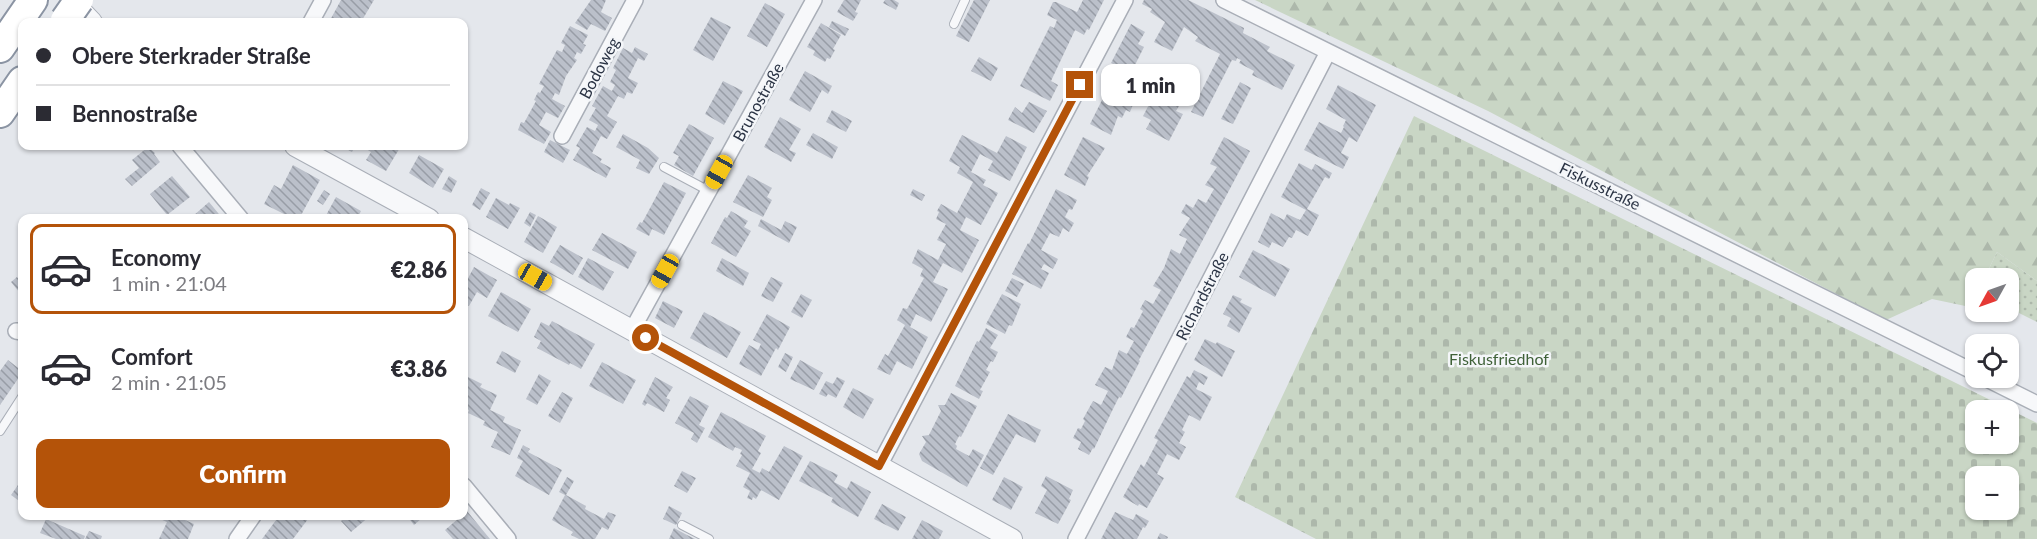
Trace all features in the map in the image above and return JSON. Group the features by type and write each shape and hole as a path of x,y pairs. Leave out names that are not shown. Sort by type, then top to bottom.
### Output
{"highway":[{"path":"21,18 33,0"},
{"path":"0,48 18,22"},
{"path":"0,113 18,87"}],"street":[{"name":"Bodoweg","path":"562,136 635,0"},
{"name":"Brunostraße","path":"632,330 814,0"},
{"path":"879,466 1125,0"},
{"name":"Fiskusstraße","path":"1224,0 1965,368"},
{"path":"312,18 318,2"},
{"name":"Richardstraße","path":"1076,539 1328,52"},
{"path":"183,150 237,214"},
{"path":"302,150 420,214"},
{"path":"468,240 1012,539"},
{"path":"2005,388 2037,404"},
{"path":"468,491 508,539"},
{"path":"237,539 250,520"}],"lane":[{"path":"954,24 965,0"},
{"path":"664,167 709,191"},
{"path":"0,431 18,403"},
{"path":"682,525 709,539"}],"green space":[{"path":"1255,0 2037,0 2037,281 1997,252 1989,268 1965,268 1965,306 1932,299 1886,320 1488,111"},
{"name":"Fiskusfriedhof","path":"1414,116 1990,400 1965,400 1965,454 2019,454 2019,414 2037,423 2037,539 1316,539 1235,497"},
{"path":"1997,252 2037,281 2037,322 2019,313 2019,268 1989,268"}],"building":[{"path":"341,0 374,0 363,18 331,18"},
{"path":"591,0 606,0 601,12 612,18 605,31 591,24 587,30 575,23"},
{"path":"844,0 861,0 855,12 858,13 853,21 837,12"},
{"path":"885,0 894,0 899,3 896,10 883,3"},
{"path":"974,0 990,0 969,42 956,36"},
{"path":"1083,0 1104,0 1089,30 1087,29 1084,35 1075,30 1051,81 1058,85 1050,101 1020,86 1050,26 1054,28 1057,20 1047,15 1053,2 1077,12"},
{"path":"1144,0 1188,0 1244,28 1243,33 1270,47 1267,51 1295,65 1282,90 1252,75 1254,71 1239,63 1241,60 1237,58 1236,61 1232,60 1203,117 1191,112 1220,54 1195,41 1198,37 1184,27 1172,51 1154,42 1165,22 1150,12 1152,9 1142,4"},
{"path":"765,3 785,14 767,47 747,36"},
{"path":"711,17 731,27 713,61 693,50"},
{"path":"832,21 849,29 845,36 829,27"},
{"path":"821,23 841,35 830,59 827,58 825,62 813,55 815,51 807,47"},
{"path":"1131,24 1145,32 1138,44 1144,47 1131,73 1111,63"},
{"path":"570,26 588,35 583,44 586,45 581,54 577,52 574,58 577,60 566,76 559,95 555,93 552,99 565,106 558,118 546,112 539,125 551,132 544,144 518,130 536,101 534,100 538,92 540,93 544,86 539,84 557,50 562,52 565,45 561,43"},
{"path":"635,47 648,54 644,61 638,58 628,78 638,83 632,94 627,92 624,99 618,96 607,116 617,122 607,139 601,136 592,153 602,159 600,162 611,168 606,178 573,160 580,148 576,146 587,127 595,131 598,125 589,120 596,108 592,106 603,86 612,91 615,85 610,82 616,70 613,68 623,48 632,53"},
{"path":"979,57 998,68 991,81 971,71"},
{"path":"1159,64 1172,70 1159,96 1179,106 1176,111 1183,114 1169,141 1146,129 1151,120 1143,116 1155,93 1146,89"},
{"path":"805,71 832,86 828,94 822,90 810,112 789,100"},
{"path":"1113,79 1135,91 1131,100 1134,102 1130,112 1126,110 1122,118 1118,116 1111,135 1090,124 1105,94 1102,93 1105,87 1108,89"},
{"path":"723,81 743,91 724,125 705,114"},
{"path":"1240,82 1251,88 1233,124 1221,119"},
{"path":"1338,85 1376,105 1357,142 1349,137 1341,153 1349,157 1343,169 1304,150 1319,122 1341,133 1346,120 1326,109"},
{"path":"1029,102 1047,111 1034,133 1008,120 1015,107 1022,113"},
{"path":"832,110 852,121 846,132 826,122"},
{"path":"780,117 801,129 789,150 796,153 791,162 764,147"},
{"path":"689,124 714,138 693,176 674,165 679,156 673,153"},
{"path":"813,133 838,147 832,159 806,145"},
{"path":"623,134 648,148 659,158 649,174 636,168 640,160 616,147"},
{"path":"962,135 997,153 1006,136 1027,147 1010,181 988,170 993,161 980,154 971,172 986,180 983,185 998,193 981,225 966,217 960,230 979,240 962,273 943,263 933,282 948,289 931,322 916,314 910,327 928,337 912,369 897,361 890,375 877,369 885,354 888,356 905,325 897,320 903,308 907,309 924,278 920,276 923,269 912,263 918,249 938,260 946,244 937,240 946,224 936,219 939,212 937,211 941,204 957,213 973,182 957,173 960,167 949,161"},
{"path":"1083,137 1105,148 1087,176 1089,177 1085,186 1064,175"},
{"path":"1224,137 1250,151 1089,455 1078,449 1081,442 1073,438 1078,428 1081,429 1085,421 1083,419 1093,401 1101,405 1108,391 1095,385 1105,367 1112,370 1119,350 1127,354 1134,341 1126,337 1143,311 1140,309 1145,300 1153,304 1161,290 1153,286 1164,268 1171,249 1180,254 1187,239 1179,235 1190,218 1181,213 1186,204 1193,208 1198,199 1206,203 1214,189 1205,185 1217,167 1210,164"},
{"path":"550,140 570,150 563,163 544,152"},
{"path":"144,150 152,150 160,162 132,186 125,179 139,168 132,160"},
{"path":"368,150 399,150 386,171 366,160 371,152"},
{"path":"419,155 444,169 433,188 409,173"},
{"path":"1299,163 1312,170 1315,164 1332,173 1329,179 1325,177 1307,209 1319,215 1308,236 1296,230 1283,247 1272,242 1269,248 1258,242 1271,213 1284,220 1287,214 1300,220 1306,210 1281,197"},
{"path":"293,165 320,180 302,214 284,214 264,204 274,185 281,189"},
{"path":"748,175 772,188 767,197 772,200 763,217 733,202"},
{"path":"172,176 190,197 166,214 150,194"},
{"path":"449,176 457,181 451,193 442,189"},
{"path":"664,182 686,193 664,235 652,229 649,236 636,229 640,222 642,223"},
{"path":"481,188 490,193 480,210 472,205"},
{"path":"913,189 925,195 922,201 910,195"},
{"path":"1056,189 1077,200 1065,217 1074,223 1069,232 1063,228 1059,237 1050,233 1041,250 1058,259 1053,269 1044,264 1041,269 1049,273 1041,289 1012,274"},
{"path":"324,190 330,194 323,205 317,201"},
{"path":"336,197 361,211 360,214 327,214"},
{"path":"496,198 520,208 508,229 486,217"},
{"path":"209,202 219,214 195,214"},
{"path":"731,211 748,221 744,227 751,231 736,257 711,243 725,217 727,218"},
{"path":"530,212 536,215 530,227 524,223"},
{"path":"538,216 557,227 543,253 524,242"},
{"path":"761,219 781,230 785,221 797,227 789,243 758,226"},
{"path":"602,233 637,252 628,269 592,250"},
{"path":"560,245 583,258 573,275 550,262"},
{"path":"1253,250 1290,269 1275,297 1239,277"},
{"path":"588,258 614,272 603,291 578,277"},
{"path":"722,258 749,273 743,286 716,271"},
{"path":"474,267 497,280 487,298 477,292 469,306 468,278"},
{"path":"17,277 18,291 11,282"},
{"path":"771,277 783,283 773,302 761,296"},
{"path":"1012,278 1024,284 1017,297 1005,291"},
{"path":"501,292 531,309 518,332 488,316"},
{"path":"801,294 812,300 802,318 791,312"},
{"path":"1002,294 1021,304 1012,326 1009,325 1005,334 986,324"},
{"path":"1233,295 1242,299 1240,302 1252,308 1239,333 1227,326 1231,318 1223,314"},
{"path":"663,301 683,311 674,328 655,318"},
{"path":"704,312 741,332 727,358 690,338"},
{"path":"767,314 790,327 761,376 739,364 749,345 758,350 761,344 753,340"},
{"path":"552,321 595,344 581,369 537,348 541,341 534,337 541,322 549,326"},
{"path":"986,328 998,335 990,348 998,352 986,370 990,372 980,390 983,391 979,399 955,386 977,341 979,342"},
{"path":"1205,339 1235,351 1222,377 1194,360"},
{"path":"502,351 521,361 515,373 496,363"},
{"path":"785,353 793,357 786,372 778,367"},
{"path":"8,360 18,368 18,379 0,405 0,371"},
{"path":"800,360 823,373 814,390 790,379"},
{"path":"602,362 636,380 623,404 589,386"},
{"path":"1194,370 1208,377 1204,385 1199,382 1196,389 1212,397 1200,421 1189,415 1182,430 1185,432 1179,443 1186,447 1179,460 1167,454 1157,474 1164,478 1147,508 1139,504 1138,506 1123,497 1141,464 1144,467 1158,440 1154,438 1187,376 1190,378"},
{"path":"539,374 551,381 537,405 526,399"},
{"path":"468,377 482,384 480,387 497,395 490,410 505,417 503,422 521,430 510,455 491,447 498,432 483,425 485,421 468,413"},
{"path":"655,377 673,387 666,398 670,400 664,412 647,403 645,406 642,404"},
{"path":"837,377 845,381 836,398 828,394 826,397 819,394 826,381 833,384"},
{"path":"853,388 874,399 863,419 843,407"},
{"path":"562,392 573,398 560,423 548,416"},
{"path":"951,393 977,406 955,444 956,449 969,456 973,449 984,455 967,487 922,461 919,454 926,442 922,436 929,435 941,411 938,405 945,405"},
{"path":"690,396 709,406 699,425 705,428 697,443 691,439 694,433 675,423"},
{"path":"721,412 766,436 758,451 761,453 752,469 760,473 762,468 769,472 784,446 803,456 779,500 761,490 756,499 747,498 750,491 743,487 750,473 736,466 742,450 735,447 733,451 708,437"},
{"path":"1008,414 1041,430 1035,443 1016,434 993,475 980,468"},
{"path":"523,445 530,449 528,452 562,470 549,495 515,476 523,461 517,458"},
{"path":"810,461 838,475 834,482 847,489 851,481 871,492 858,517 831,502 833,498 799,481"},
{"path":"682,471 696,478 687,493 674,486"},
{"path":"1046,476 1073,490 1069,499 1071,500 1058,524 1035,513 1047,490 1041,486"},
{"path":"567,477 574,481 566,495 604,519 608,512 616,515 608,530 602,527 595,539 579,539 571,535 573,532 552,520 565,495 559,492"},
{"path":"1004,477 1023,487 1011,510 992,500"},
{"path":"18,485 18,500 11,495"},
{"path":"882,504 906,517 898,531 874,519"},
{"path":"669,506 682,513 676,525 663,519"},
{"path":"468,512 490,539 453,539 445,530 457,520 468,520"},
{"path":"1115,512 1133,520 1136,514 1149,521 1137,539 1101,539"},
{"path":"46,520 48,520 85,536 84,539 56,539 40,533"},
{"path":"162,520 185,520 194,524 188,539 159,539 167,522"},
{"path":"276,520 307,520 293,539 262,539"},
{"path":"342,520 365,520 351,532"},
{"path":"410,520 420,520 414,525"},
{"path":"922,520 943,531 939,539 912,539"},
{"path":"674,528 687,535 695,539 669,539"},
{"path":"89,531 102,536 101,539 85,539"},
{"path":"1160,533 1168,537 1167,539 1157,539"}],"route":[{"path":"646,338 879,466 1080,85"}]}
